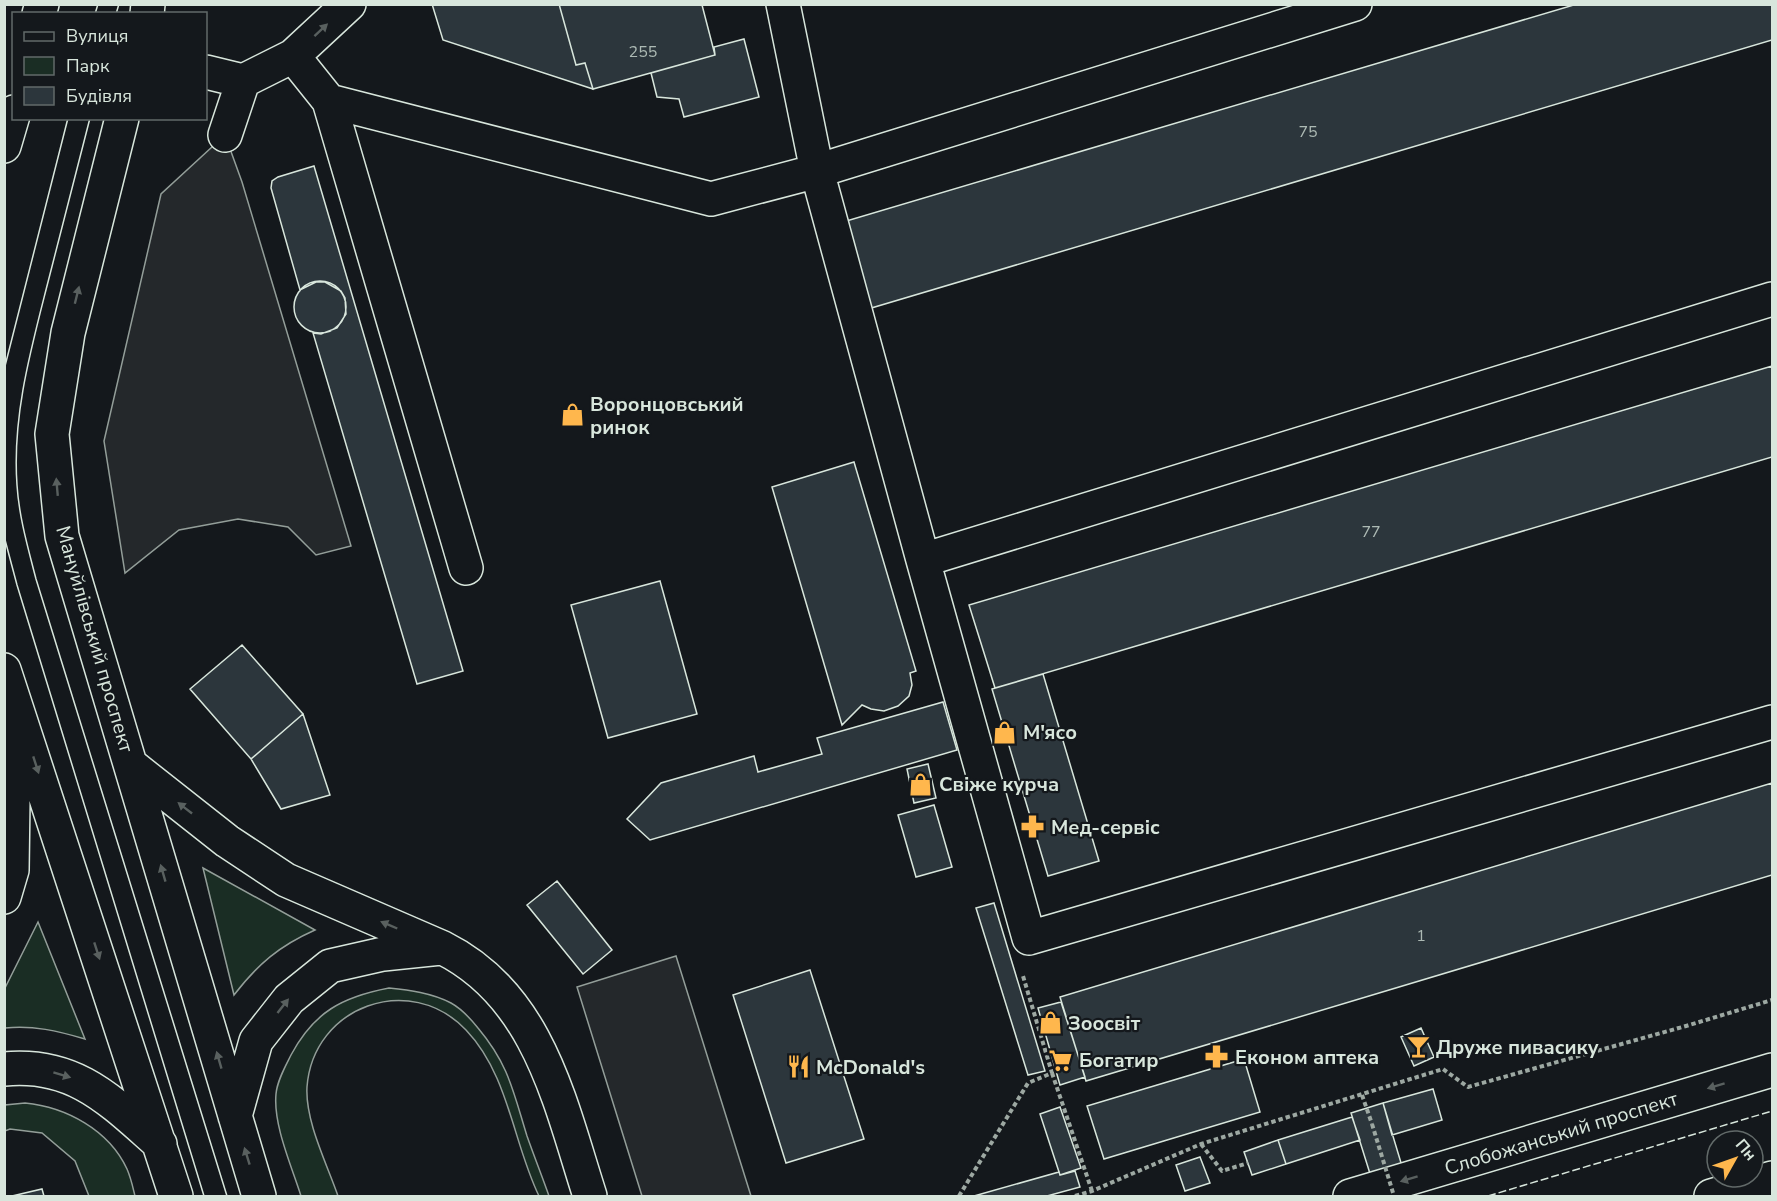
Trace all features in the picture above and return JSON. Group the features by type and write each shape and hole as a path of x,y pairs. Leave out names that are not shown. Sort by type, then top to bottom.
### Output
{"main road":[{"path":"207,72 243,81 293,56 350,4"},
{"path":"783,4 817,171 1029,938 1773,723"},
{"path":"329,101 711,199 817,171 1355,4"},
{"path":"293,56 329,101 466,568"},
{"path":"225,135 243,81"},
{"path":"4,146 12,119"},
{"name":"Мануйлівський проспект","path":"121,120 68,333 52,434 62,536 259,1197"},
{"path":"923,560 1773,299"},
{"path":"4,670 161,1145 176,1197"},
{"path":"4,712 13,799 12,870 4,897"},
{"path":"132,766 227,841 286,880 443,948 464,959 483,974 516,1012 552,1076 590,1197"},
{"path":"235,1116 256,1041 289,999 330,966 382,954 443,948"},
{"path":"4,1069 18,1067 63,1073 105,1095 161,1145"},
{"name":"Слобожанський проспект","path":"1350,1197 1773,1070"},
{"path":"1711,1197 1773,1178"}],"path":[{"path":"1029,938 1023,976 1052,1073 1092,1191"},
{"path":"1075,1197 1201,1143 1443,1069 1468,1087 1773,1000"},
{"path":"959,1197 1028,1083 1052,1073"},
{"path":"1362,1095 1394,1197"},
{"path":"1201,1143 1222,1171 1248,1163"}],"green space":[{"path":"203,868 315,930 270,957 234,995"},
{"path":"38,922 85,1039 45,1029 5,1028 5,988"},
{"path":"389,988 428,994 451,1003 469,1017 488,1041 509,1079 549,1196 539,1196 492,1067 466,1030 443,1012 418,1003 393,1001 368,1006 345,1018 326,1036 313,1059 307,1087 309,1114 338,1196 301,1196 277,1119 276,1094 282,1074 300,1040 320,1017 357,996"},
{"path":"25,1103 40,1105 71,1115 98,1132 119,1155 128,1172 135,1196 89,1196 75,1161 42,1133 10,1129 5,1131 5,1105"}],"shaded area":[{"path":"225,135 242,182 351,546 316,555 288,527 238,519 179,530 125,573 104,441 161,194"},
{"path":"676,956 751,1196 642,1196 577,987"}],"building":[{"path":"432,4 559,4 576,65 585,63 593,89 443,40"},
{"path":"559,4 705,4 702,5 715,55 593,89 585,63 576,65"},
{"path":"1577,4 1772,4 1772,40 868,309 843,222"},
{"path":"744,39 759,97 684,117 679,99 657,97 651,73 715,55 714,47"},
{"path":"314,166 463,671 417,684 313,333 321,334 337,328 346,314 345,298 341,291 325,282 316,282 300,290 271,188 272,181 278,177"},
{"path":"320,281 334,285 342,293 346,307 342,321 334,329 320,333 306,329 298,321 294,307 298,293 306,285"},
{"path":"1772,366 1772,457 995,688 969,605"},
{"path":"854,462 916,671 910,673 912,685 909,696 898,706 884,711 862,705 842,725 772,487"},
{"path":"660,581 697,714 608,738 571,605"},
{"path":"242,645 303,714 251,759 190,689"},
{"path":"1043,674 1099,861 1048,876 992,689"},
{"path":"943,702 957,750 650,840 627,819 661,783 754,756 758,772 822,754 817,738"},
{"path":"303,714 330,795 281,809 251,759"},
{"name":"Свіже курча","path":"928,764 936,798 914,803 907,769"},
{"path":"1772,783 1772,875 1086,1081 1060,997"},
{"path":"934,805 952,867 916,877 898,815"},
{"path":"557,881 612,950 583,974 527,905"},
{"path":"994,903 1045,1071 1028,1075 976,908"},
{"name":"McDonald's","path":"810,970 864,1139 786,1163 733,995"},
{"path":"1061,1002 1085,1077 1060,1085 1038,1008"},
{"name":"Друже пивасику","path":"1421,1028 1434,1057 1414,1066 1401,1037"},
{"path":"1244,1059 1260,1112 1104,1159 1087,1106"},
{"path":"1433,1089 1442,1120 1392,1135 1383,1103"},
{"path":"1383,1103 1411,1196 1377,1196 1351,1113"},
{"path":"1060,1107 1081,1168 1060,1175 1040,1114"},
{"path":"1352,1117 1360,1140 1286,1164 1278,1140"},
{"path":"1278,1140 1286,1164 1252,1175 1244,1152"},
{"path":"1200,1157 1210,1183 1185,1191 1176,1165"},
{"path":"1075,1171 1080,1187 1047,1196 974,1196 1059,1172 1060,1175"},
{"path":"42,1189 44,1196 12,1196"}],"tram line":[{"path":"96,12 98,4"},
{"path":"117,12 119,4"},
{"path":"4,370 67,120"},
{"path":"89,120 24,383 17,434 18,497 36,579 227,1196"},
{"path":"4,536 204,1196"}],"fence":[{"path":"1488,1196 1772,1111"}],"place":[{"name":"Воронцовський ринок","path":"572,415"},
{"name":"М'ясо","path":"1005,732"},
{"name":"Свіже курча","path":"921,784"},
{"name":"Мед-сервіс","path":"1033,827"},
{"name":"Зоосвіт","path":"1050,1023"},
{"name":"Друже пивасику","path":"1418,1047"},
{"name":"Економ аптека","path":"1217,1057"},
{"name":"Богатир","path":"1061,1060"},
{"name":"McDonald's","path":"798,1067"}]}
